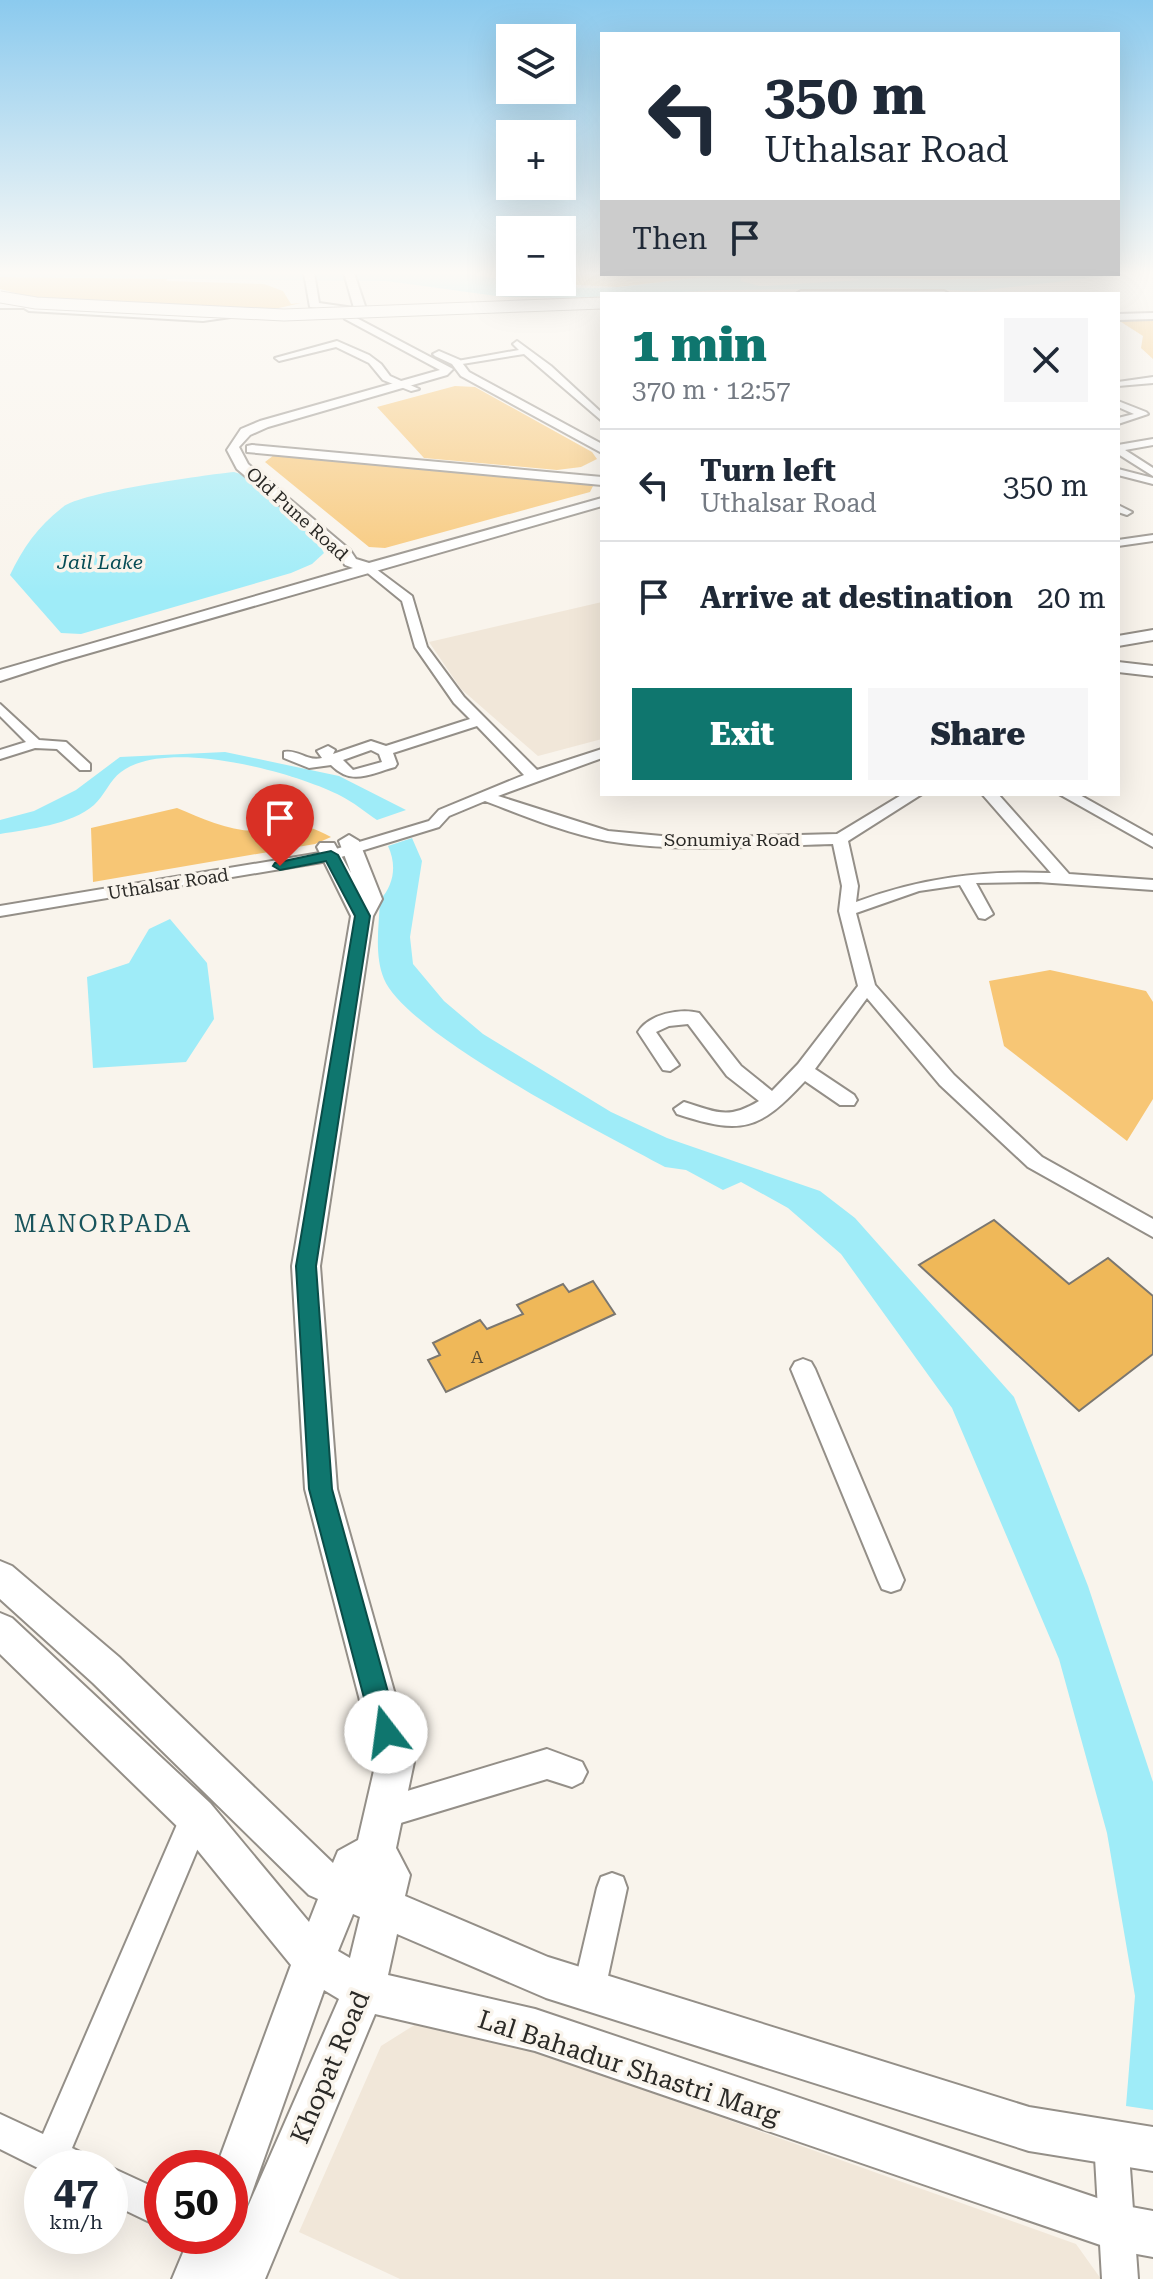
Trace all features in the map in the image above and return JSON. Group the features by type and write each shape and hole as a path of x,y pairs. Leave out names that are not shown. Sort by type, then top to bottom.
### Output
{"main road":[{"path":"409,387 427,379"},
{"path":"244,447 272,426 442,379"},
{"path":"475,379 600,448"},
{"path":"244,447 599,479"},
{"path":"244,447 256,463 369,563"},
{"name":"Old Pune Road","path":"244,447 242,466 345,553 350,562 369,563"},
{"path":"0,676 600,495"},
{"path":"369,563 600,503"},
{"path":"0,660 350,562"},
{"path":"0,668 101,632"},
{"path":"1120,642 1153,635"},
{"path":"1120,642 1153,644"},
{"path":"1120,667 1153,671"},
{"path":"340,848 362,916 306,1266 321,1489 395,1762 375,1852"},
{"path":"0,1577 106,1670 323,1881 546,1977 1029,2129 1153,2149"},
{"name":"Lal Bahadur Shastri Marg","path":"0,1630 196,1817 314,1960 364,1990 535,2030 1134,2231"},
{"name":"Khopat Road","path":"241,2279 364,1990 390,1875 375,1852 352,1865 246,2150"},
{"path":"196,2279 206,2254"}],"street":[{"path":"389,379 409,387"},
{"path":"558,379 600,416"},
{"path":"1120,383 1153,380"},
{"path":"1120,405 1145,414 1153,422"},
{"path":"1120,420 1145,414"},
{"path":"1120,433 1138,445"},
{"path":"1120,449 1153,442"},
{"path":"1120,451 1150,477"},
{"path":"1120,472 1150,477"},
{"path":"1131,484 1150,477"},
{"path":"1124,542 1153,538"},
{"path":"1124,542 1153,555"},
{"path":"369,563 408,599 421,647 459,700 534,776"},
{"path":"0,708 31,737 34,744"},
{"path":"385,751 480,721"},
{"path":"289,755 303,763 319,764 330,760 322,750 372,739 392,738 410,743"},
{"path":"0,755 34,744 61,745 85,767"},
{"name":"Uthalsar Road","path":"0,911 51,899 340,848 434,824 444,813 534,776 600,754"},
{"path":"911,796 840,839 850,886 847,911 867,986 947,1080 1035,1162 1153,1229"},
{"path":"992,796 1064,878"},
{"path":"1071,796 1153,842"},
{"name":"Sonumiya Road","path":"487,797 578,829 608,836 683,843 840,839"},
{"path":"847,911 922,886 966,880 1064,878 1153,885"},
{"path":"966,880 985,914"},
{"path":"0,903 51,899"},
{"path":"684,1109 729,1122 764,1110 804,1071 867,986"},
{"path":"670,1065 647,1032 650,1027 666,1020 693,1017 734,1071 773,1102"},
{"path":"804,1071 847,1100"},
{"path":"803,1369 891,1580"},
{"path":"384,1813 547,1764 572,1772"},
{"path":"68,2150 196,1817"},
{"path":"589,1990 612,1888"},
{"path":"0,2131 39,2150"},
{"path":"1111,2140 1134,2231 1120,2279"}],"shaded area":[{"path":"455,386 475,387 592,452 597,459 581,467 557,470 424,458 377,407"},
{"path":"274,455 593,486 590,492 385,548 369,547 265,462"},
{"path":"600,602 600,740 538,756 461,689 429,642"},
{"path":"177,808 234,828 254,831 299,826 331,837 315,844 93,882 91,828"},
{"path":"1050,970 1146,991 1153,1002 1153,1099 1127,1141 1004,1046 989,981"},
{"path":"451,2021 1076,2244 1101,2279 400,2279 299,2232 381,2046 416,2024"}],"water":[{"name":"Jail Lake","path":"234,472 247,476 313,534 324,553 312,564 291,573 81,634 61,633 10,575 39,530 54,514 74,501 144,485"},
{"path":"225,752 339,776 406,810 377,820 341,796 293,777 230,762 168,758 141,762 121,772 94,805 74,817 0,834 0,820 34,811 76,790 120,757"},
{"path":"412,838 422,861 410,937 413,964 444,1001 483,1034 611,1112 667,1138 820,1191 855,1218 1014,1397 1088,1586 1153,1782 1153,2110 1126,2106 1135,1996 1107,1833 1059,1659 952,1408 841,1254 788,1208 741,1182 723,1190 686,1170 665,1167 511,1082 430,1028 401,1002 381,970 378,940 380,900 393,874 393,860 388,846"},
{"path":"170,919 207,963 214,1019 186,1062 93,1068 87,977 129,963 149,929"}],"building":[{"path":"994,1220 1069,1284 1108,1258 1153,1296 1153,1354 1079,1411 919,1265"},
{"path":"593,1281 615,1314 446,1392 428,1360 440,1355 433,1343 480,1320 487,1329 523,1314 517,1305 563,1284 569,1292"}],"district":[{"name":"MANORPADA","path":"103,1224"}],"route":[{"path":"280,866 331,855 362,916 306,1266 321,1489 386,1732"}]}
